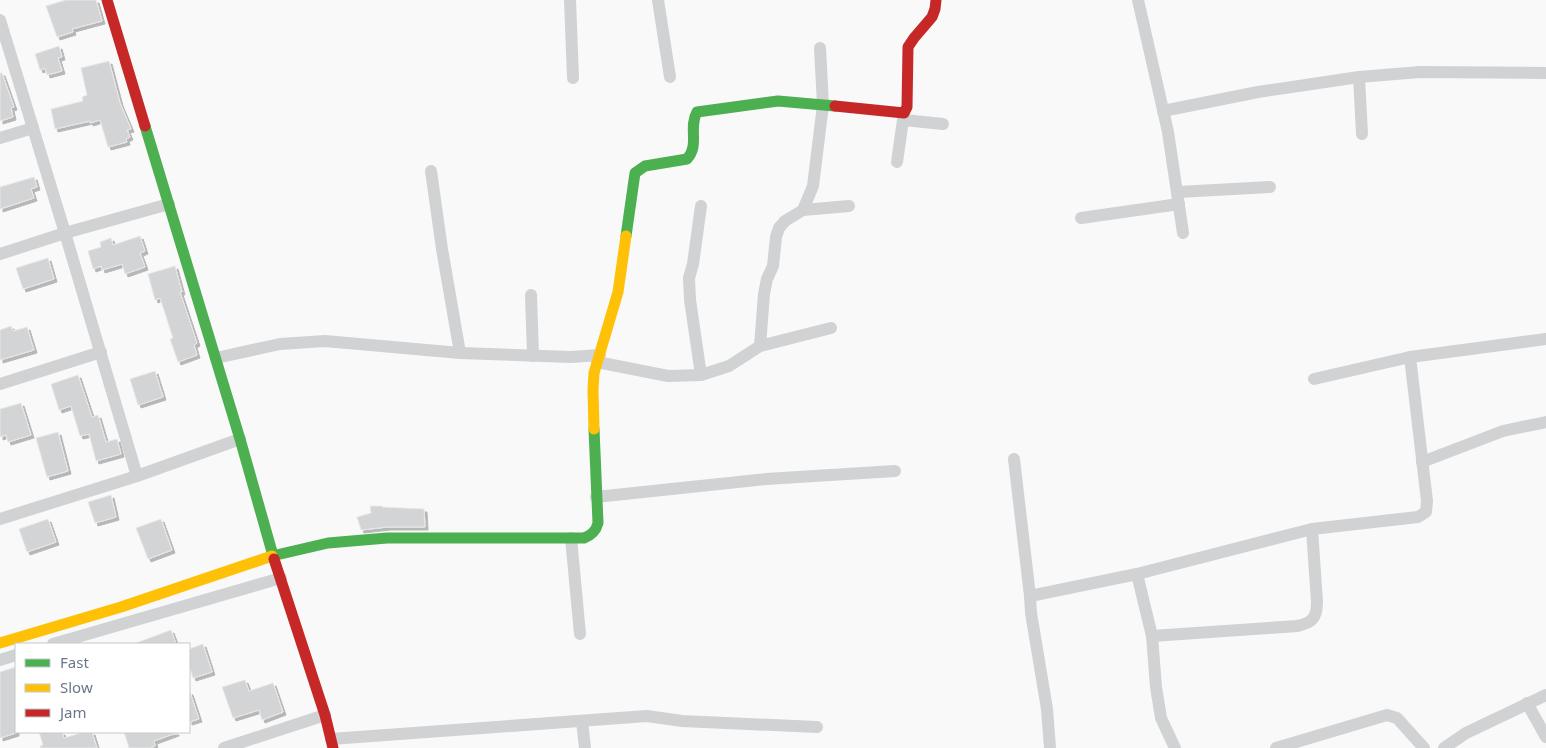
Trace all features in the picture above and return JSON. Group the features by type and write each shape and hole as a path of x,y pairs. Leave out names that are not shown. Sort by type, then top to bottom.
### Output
{"street":[{"path":"107,0 170,204 273,555 332,744 647,716 682,721 817,727"},
{"path":"570,0 574,78"},
{"path":"658,0 670,77"},
{"path":"897,162 906,107 908,47 911,40 922,29 934,12 936,0"},
{"path":"1138,0 1168,132 1183,233"},
{"path":"0,20 137,476"},
{"path":"803,210 813,186 823,105 820,48"},
{"path":"1163,111 1258,92 1360,77 1420,72 1546,73"},
{"path":"1360,77 1362,134"},
{"path":"0,642 121,606 273,555 328,543 387,538 584,538 591,536 596,531 598,523 594,373 618,292 635,173 645,166 687,159 691,156 694,150 692,121 697,112 778,101 823,105 943,124"},
{"path":"0,138 33,128"},
{"path":"431,171 460,354"},
{"path":"1081,218 1179,198 1270,187"},
{"path":"0,254 65,233 170,204"},
{"path":"701,206 693,264 689,278 690,300 701,374"},
{"path":"760,346 764,294 767,278 773,266 776,237 779,228 785,221 803,210 849,206"},
{"path":"531,294 533,356"},
{"path":"216,358 280,344 326,341 460,354 599,359 668,376 701,374 728,366 760,346 831,328"},
{"path":"1314,379 1410,356 1546,339"},
{"path":"0,384 101,352"},
{"path":"1030,596 1137,574 1312,529 1418,516 1426,512 1427,501 1410,356"},
{"path":"1422,462 1504,431 1546,422"},
{"path":"0,518 137,476 240,439"},
{"path":"1014,459 1031,613 1047,710 1050,748"},
{"path":"596,497 766,480 895,471"},
{"path":"1152,636 1297,626 1314,619 1317,602 1312,529"},
{"path":"572,538 580,634"},
{"path":"1137,574 1152,636 1156,687 1161,718 1175,748"},
{"path":"56,643 281,578"},
{"path":"0,660 15,655"},
{"path":"1444,748 1466,734 1546,694"},
{"path":"1527,703 1546,736"},
{"path":"224,748 324,715"},
{"path":"1276,748 1387,715 1397,718 1424,748"},
{"path":"582,721 585,748"}],"building":[{"path":"66,0 96,0 102,21 72,29 73,32 57,37 46,6"},
{"path":"59,46 62,57 58,58 62,71 47,75 45,68 40,70 35,54"},
{"path":"109,61 120,103 131,129 127,130 130,137 126,139 127,142 108,147 100,120 55,129 51,109 83,101 82,97 87,95 81,68"},
{"path":"0,73 2,73 14,107 11,108 13,117 0,121"},
{"path":"34,177 37,187 31,189 34,198 0,209 0,187"},
{"path":"140,236 145,251 140,253 145,267 125,274 122,264 102,270 101,266 93,269 88,251 101,247 100,242 111,238 113,245"},
{"path":"48,258 54,279 23,289 16,268"},
{"path":"175,266 182,292 180,292 197,343 194,345 197,355 178,362 170,339 173,338 160,298 155,300 148,274"},
{"path":"11,326 13,331 27,327 34,350 0,360 0,330"},
{"path":"155,371 163,397 138,405 130,379"},
{"path":"78,375 92,417 98,415 106,442 117,439 121,454 96,461 89,434 80,436 71,406 59,410 51,384"},
{"path":"21,403 31,435 8,442 6,435 0,437 0,409"},
{"path":"58,432 68,471 47,477 36,438"},
{"path":"111,495 116,517 95,523 88,502"},
{"path":"370,506 424,509 425,527 387,527 361,530 357,517 371,513"},
{"path":"48,519 56,542 27,552 19,529"},
{"path":"161,519 172,550 148,559 136,528"},
{"path":"171,630 176,643 136,643"},
{"path":"203,644 212,672 193,678 190,668 190,649"},
{"path":"15,667 16,733 0,738 0,672"},
{"path":"245,680 249,691 273,683 283,712 262,720 259,710 233,718 222,687"},
{"path":"190,692 199,719 190,722"},
{"path":"39,733 62,733 64,738 81,733 92,733 97,748 41,748 40,746 43,745"},
{"path":"124,733 176,733 154,741 155,746 150,748 129,748"}],"traffic: fast":[{"path":"626,236 635,173 645,166 687,159 693,148 693,124 697,112 778,101 835,106"},
{"path":"145,126 240,439 274,559"},
{"path":"272,556 328,543 387,538 584,538 593,532 598,523 594,429"}],"traffic: slow":[{"path":"594,429 594,373 618,292 626,236"},
{"path":"0,643 121,607 272,556"}],"traffic: jam":[{"path":"107,0 145,126"},
{"path":"835,106 904,113 907,107 908,47 932,17 936,0"},
{"path":"274,559 325,715 333,748"}]}
